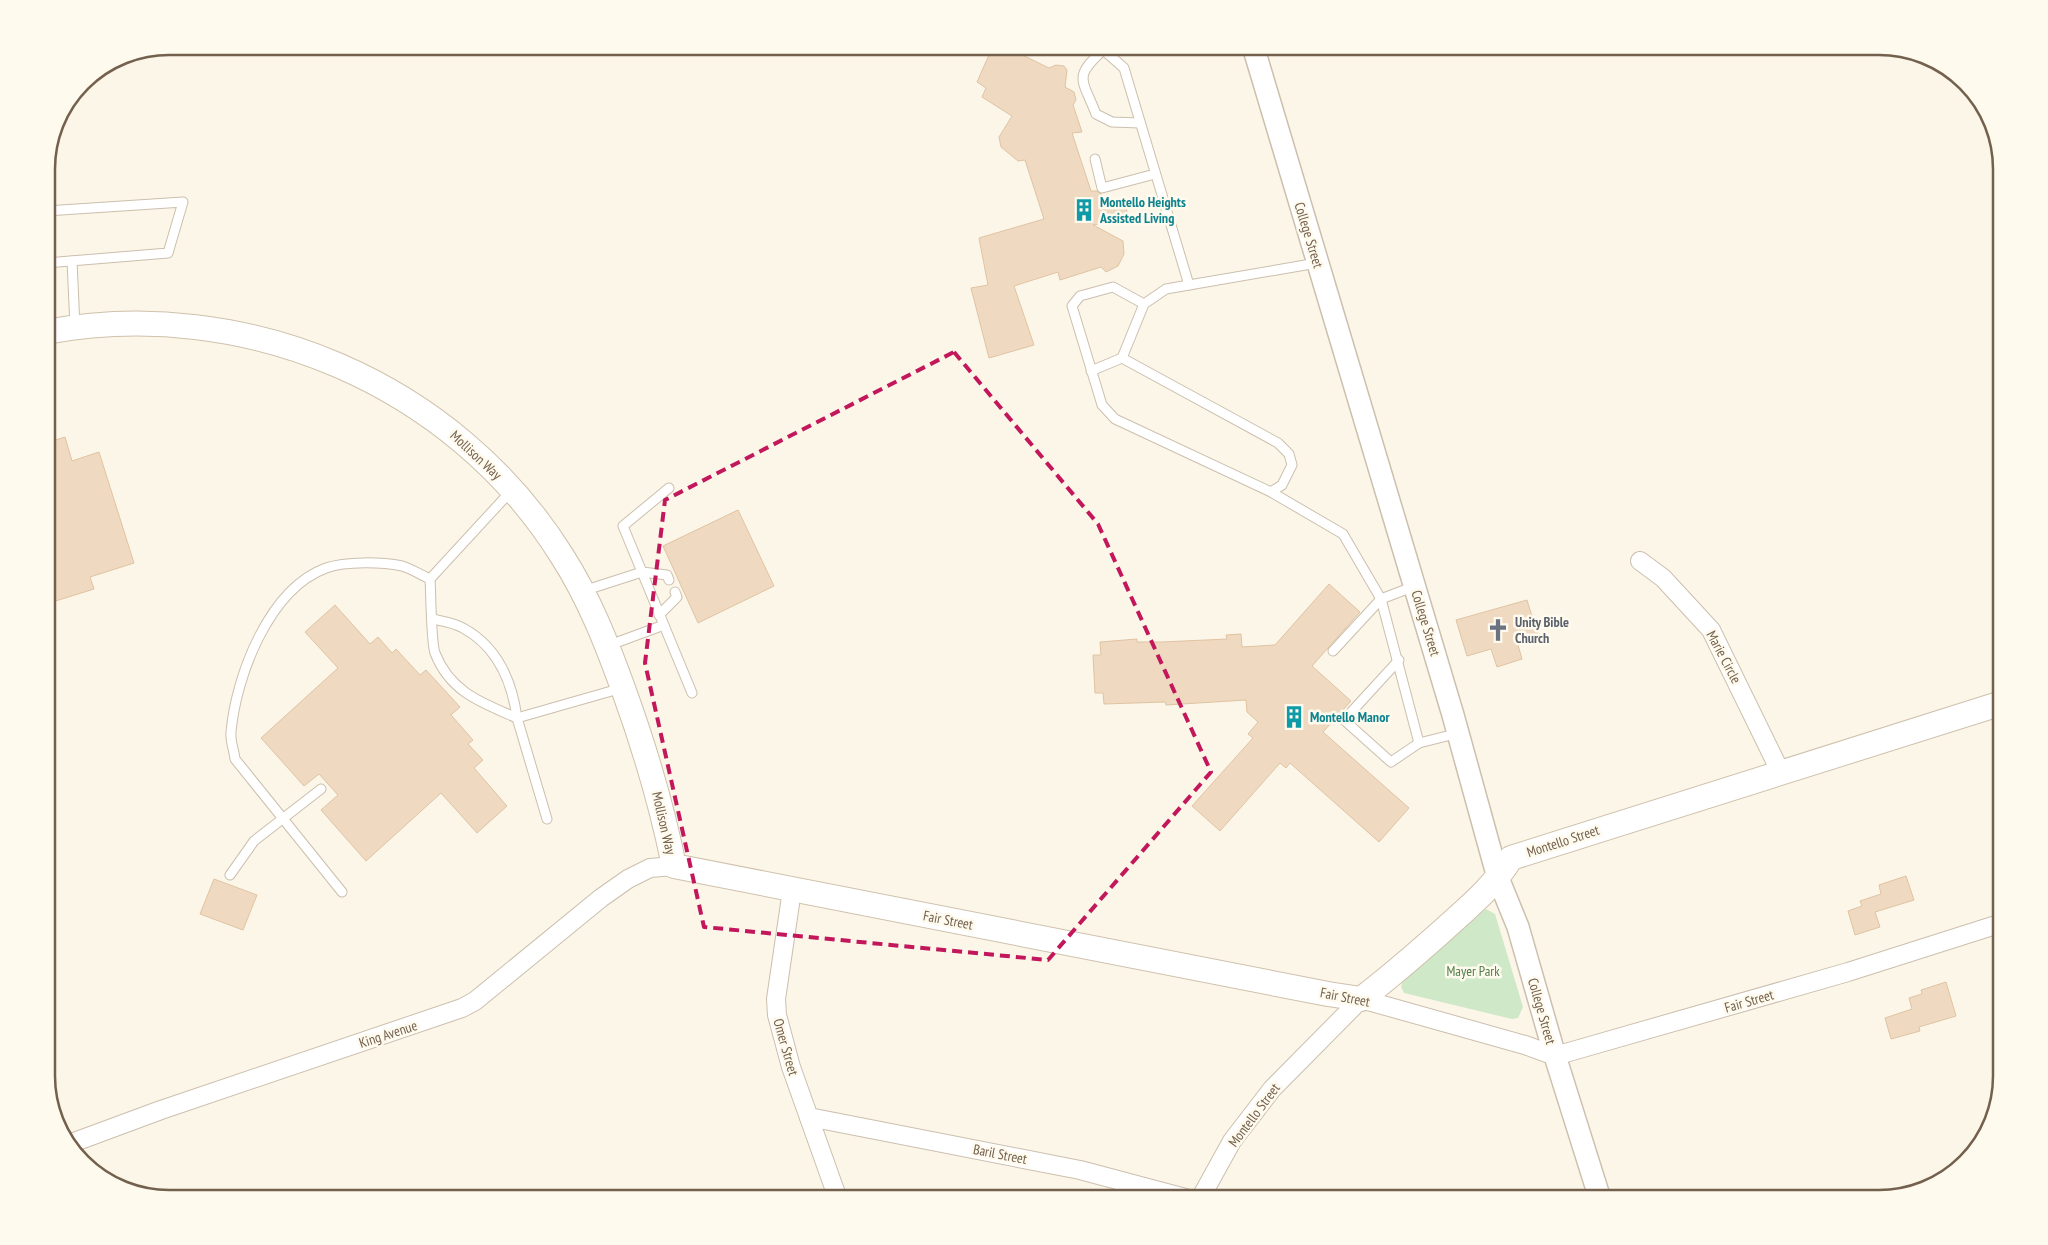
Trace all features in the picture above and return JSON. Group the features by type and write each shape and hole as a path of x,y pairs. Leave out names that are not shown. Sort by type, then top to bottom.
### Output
{"main road":[{"name":"Mollison Way","path":"55,331 129,323 213,328 252,336 326,358 382,386 427,414 479,456 534,515 562,555 583,591 607,646 654,778 674,866"},
{"name":"Montello Street","path":"1360,999 1389,978 1498,878 1511,858 1993,706"},
{"name":"Fair Street","path":"674,866 1360,999"}],"street":[{"name":"College Street","path":"1256,55 1459,733 1498,878 1518,927 1555,1056 1597,1190"},
{"name":"Marie Circle","path":"1640,561 1663,578 1711,630 1781,773"},
{"name":"King Avenue","path":"75,1142 180,1103 462,1008 475,1001 601,898 628,879 650,868 674,866"},
{"name":"Omer Street","path":"792,890 776,1007 791,1067 835,1190"},
{"name":"Fair Street","path":"1360,999 1525,1045 1555,1056 1848,972 1993,926"},
{"name":"Montello Street","path":"1205,1190 1232,1141 1272,1089 1360,999"},
{"name":"Baril Street","path":"809,1117 1080,1170 1156,1190"}],"lane":[{"path":"1095,55 1085,67 1082,78 1096,114 1112,122 1140,123"},
{"path":"1109,55 1124,68 1189,285"},
{"path":"1095,159 1102,188 1156,174"},
{"path":"55,210 183,202 168,253 55,262"},
{"path":"72,261 76,328"},
{"path":"1091,371 1122,358 1144,304 1166,289 1318,263"},
{"path":"1144,304 1113,287 1080,296 1072,306 1102,405 1115,419 1271,492 1343,534 1381,599 1399,660 1419,743"},
{"path":"1122,358 1278,443 1289,454 1292,465 1282,485 1271,492"},
{"path":"669,488 623,526 692,693"},
{"path":"512,490 430,579 434,652 453,682 474,700 517,718 622,688"},
{"path":"342,892 235,759 231,734 241,679 265,624 299,584 327,568 366,563 403,566 430,579"},
{"path":"583,591 642,572 667,575 670,580"},
{"path":"1333,651 1381,599 1414,586"},
{"path":"659,615 677,597 675,592"},
{"path":"433,619 462,627 483,642 501,662 513,691 517,718 547,820"},
{"path":"607,646 664,625"},
{"path":"1399,660 1344,720 1391,762 1419,743 1459,733"},
{"path":"230,875 254,841 321,789"}],"highlighted area":[{"path":"954,352 1098,524 1211,772 1048,960 704,927 645,663 665,500"}],"green space":[{"name":"Mayer Park","path":"1486,909 1495,914 1523,1007 1518,1018 1512,1019 1404,993 1401,987 1403,981"}],"building":[{"name":"Montello Heights Assisted Living","path":"989,55 1022,55 1049,68 1056,65 1064,66 1067,70 1065,87 1074,92 1076,100 1073,105 1082,132 1072,133 1091,191 1097,191 1110,201 1123,199 1129,218 1093,225 1123,241 1124,254 1118,266 1106,272 1101,267 1060,280 1058,272 1014,286 1034,345 989,358 971,288 988,285 979,238 1044,219 1025,160 1018,161 1001,147 999,137 1012,116 982,97 986,88 977,82"},
{"path":"65,437 72,461 99,452 134,563 90,577 94,589 55,601 55,440"},
{"path":"738,510 774,586 698,623 663,546"},
{"name":"Montello Manor","path":"1329,584 1360,612 1312,666 1351,701 1323,732 1409,808 1379,842 1290,763 1286,768 1280,763 1220,831 1192,806 1253,738 1248,734 1258,722 1247,712 1246,700 1166,705 1165,702 1104,704 1103,693 1095,693 1093,655 1101,655 1100,642 1137,639 1137,642 1162,642 1227,639 1226,635 1241,634 1242,647 1275,645"},
{"name":"Unity Bible Church","path":"1527,600 1539,639 1518,645 1522,659 1497,667 1491,649 1467,656 1456,620"},
{"path":"335,605 370,644 378,637 392,653 396,649 420,675 426,670 460,707 451,715 473,740 468,744 483,760 474,768 507,806 477,833 441,793 366,861 321,810 338,795 319,774 304,786 261,738 338,668 305,632"},
{"path":"1906,876 1914,900 1875,912 1880,927 1855,935 1848,911 1862,906 1860,901 1881,894 1879,885"},
{"path":"214,879 257,895 243,930 200,914"},
{"path":"1946,982 1956,1016 1919,1027 1920,1031 1891,1039 1885,1018 1912,1009 1909,998 1922,994 1921,990"}],"place":[{"name":"Montello Heights Assisted Living","path":"1084,210"},
{"name":"Unity Bible Church","path":"1498,630"},
{"name":"Montello Manor","path":"1294,717"}]}
